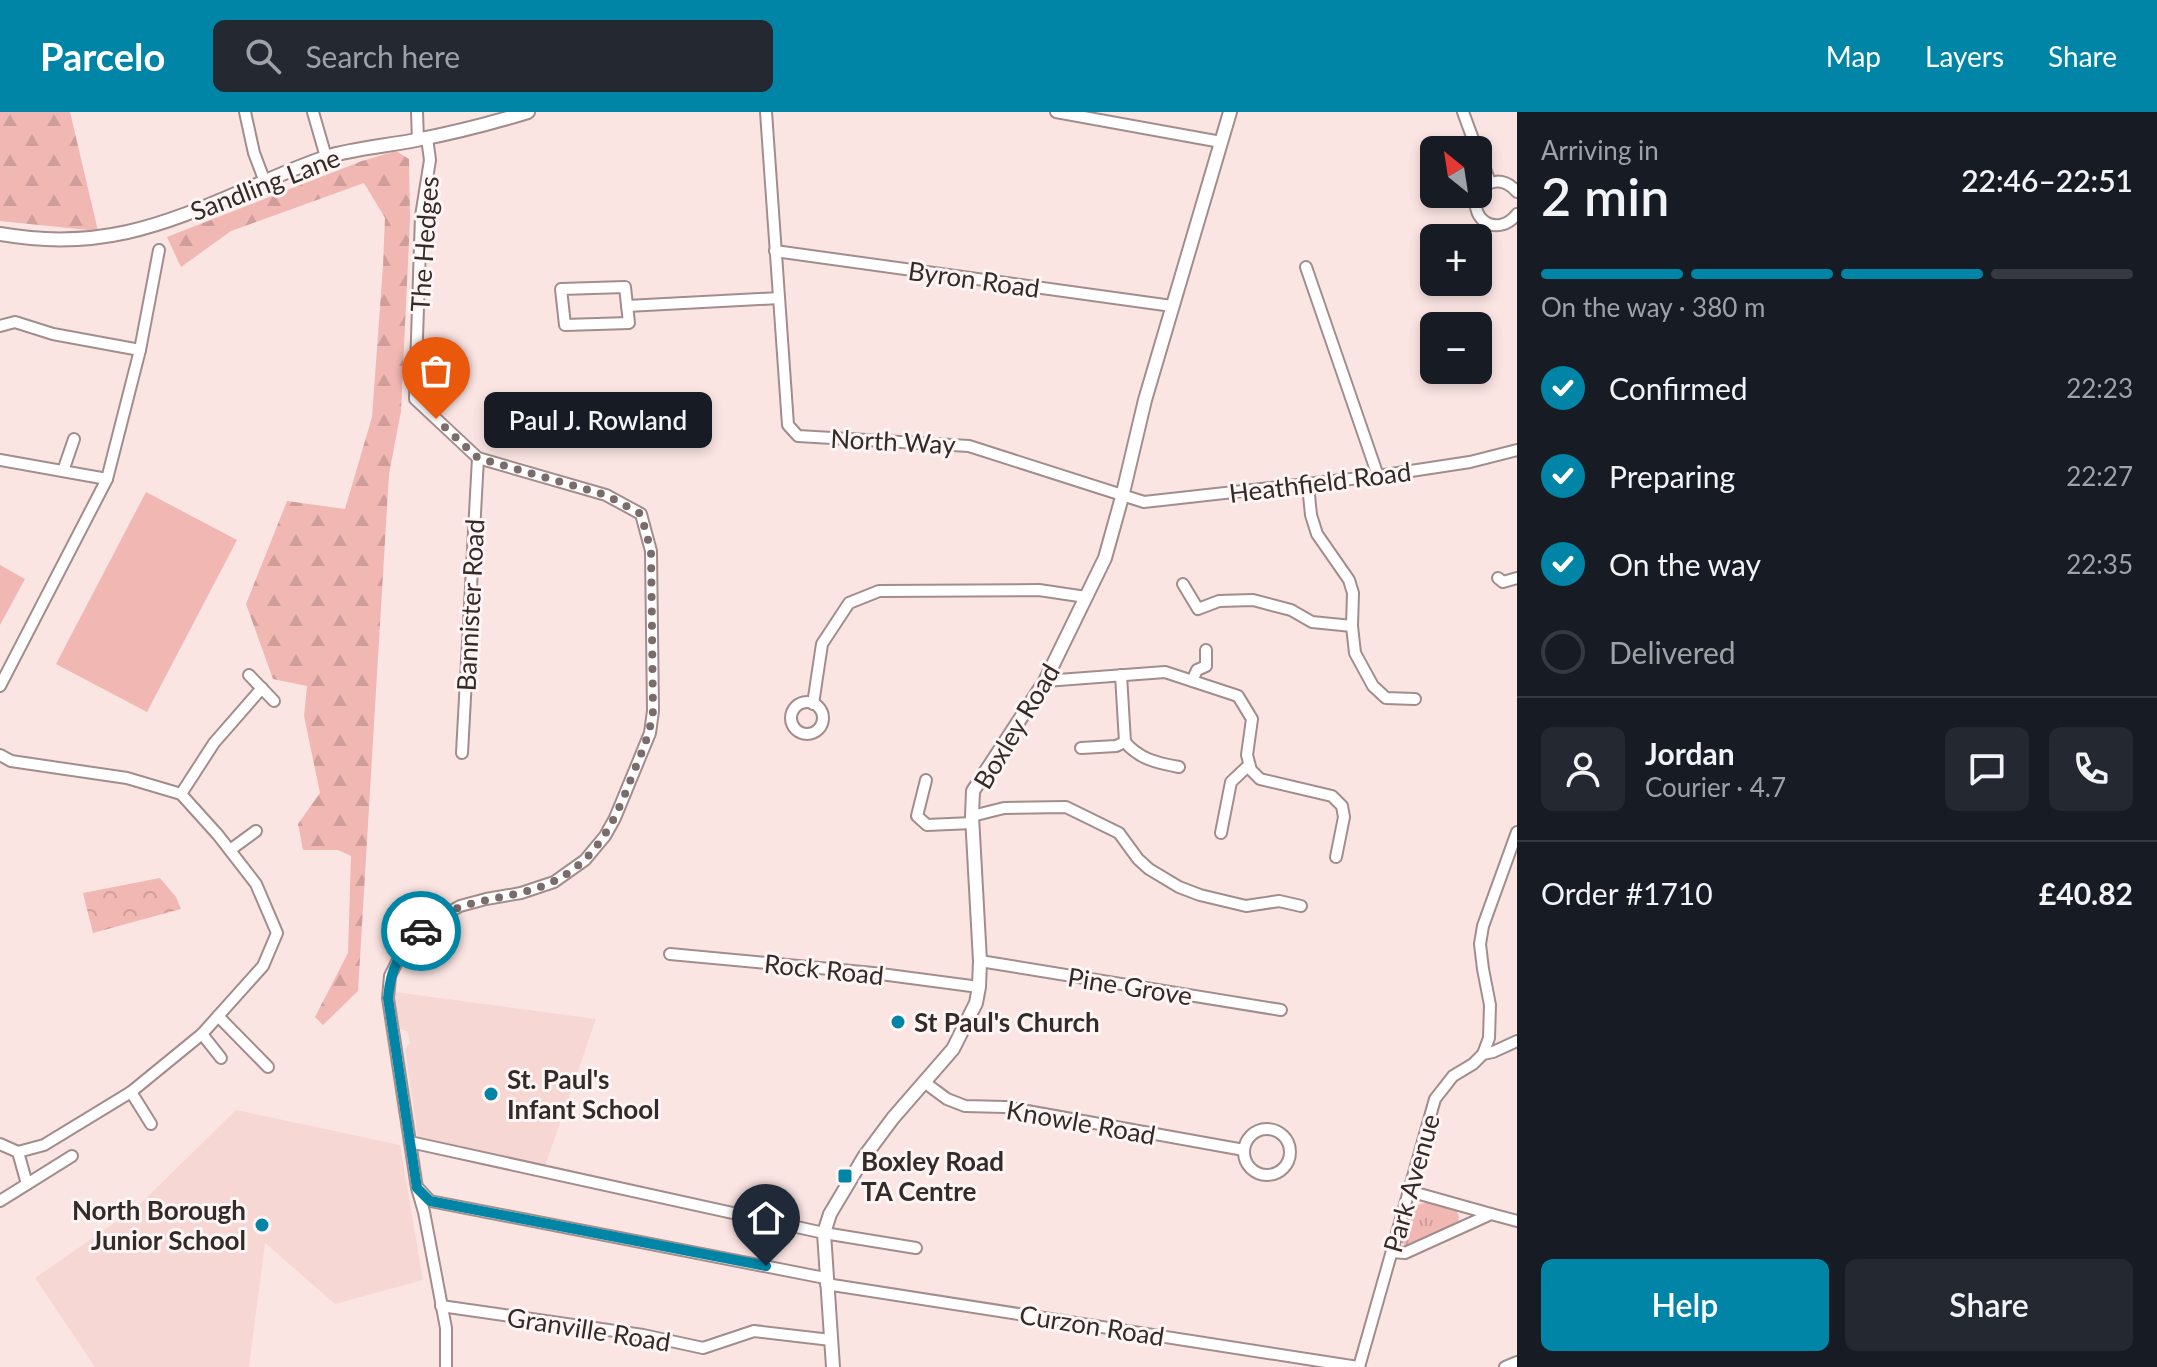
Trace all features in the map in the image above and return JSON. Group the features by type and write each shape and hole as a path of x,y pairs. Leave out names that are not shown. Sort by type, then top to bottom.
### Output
{"street":[{"path":"245,112 254,153 265,182"},
{"path":"313,112 326,157"},
{"name":"The Hedges","path":"417,112 430,160 421,216 415,399 478,458"},
{"name":"Sandling Lane","path":"0,234 65,241 103,238 169,221 326,157 355,149 422,139 528,112"},
{"name":"North Way","path":"766,112 788,425 798,436 969,446 1122,497"},
{"path":"1056,112 1221,142"},
{"name":"Boxley Road","path":"833,1367 824,1233 830,1214 864,1157 953,1049 976,1003 980,961 973,791 1045,681 1105,558 1145,400 1230,112"},
{"path":"1463,112 1472,136"},
{"path":"1492,182 1503,181 1517,192"},
{"path":"1475,208 1486,223 1499,226 1505,225 1517,214"},
{"path":"0,686 107,479 140,350 159,250"},
{"name":"Byron Road","path":"775,251 1172,306"},
{"path":"1306,267 1378,476"},
{"path":"625,287 627,306 629,323 565,325 561,289 625,287"},
{"path":"627,306 779,298"},
{"path":"0,326 15,322 53,334 140,350"},
{"path":"63,471 74,439"},
{"name":"Heathfield Road","path":"1122,497 1163,502 1308,485 1470,462 1517,450"},
{"path":"446,1367 447,1333 417,1188 388,998 390,976 399,958 427,925 442,914 460,906 521,893 554,882 585,860 605,836 619,808 650,733 653,711 651,551 641,514 606,495 478,458"},
{"name":"Bannister Road","path":"462,753 478,458"},
{"path":"0,460 107,479"},
{"path":"1308,485 1311,515 1317,534 1349,580 1353,593 1355,653 1373,686 1386,698 1415,699"},
{"path":"1498,578 1503,582 1517,578"},
{"path":"1183,584 1198,609 1219,601 1253,600 1291,610 1312,622 1352,626"},
{"path":"813,704 822,644 849,603 879,591 1039,590 1086,597"},
{"path":"1192,681 1197,670 1206,666 1206,650"},
{"path":"1045,681 1165,672 1238,696 1252,719 1247,755 1251,770 1260,779 1332,796 1342,806 1344,817 1336,857"},
{"path":"249,675 274,701"},
{"path":"1121,675 1125,742 1133,753 1179,767"},
{"path":"181,794 214,743 262,688"},
{"path":"1081,748 1116,746 1125,742"},
{"path":"0,755 11,761 127,778 181,794 256,884 277,933 263,966 202,1034 131,1092 44,1145 18,1152 0,1144"},
{"path":"1221,833 1231,782 1249,765"},
{"path":"926,780 917,816 927,825 972,820 1004,808 1066,807 1119,833 1149,869 1179,887 1246,906 1279,901 1301,906"},
{"path":"230,850 256,831"},
{"path":"1483,1054 1489,1038 1490,1005 1480,944 1483,926 1517,832"},
{"name":"Rock Road","path":"670,954 873,973 979,987"},
{"name":"Pine Grove","path":"980,961 1281,1010"},
{"path":"218,1016 268,1067"},
{"path":"202,1034 221,1058"},
{"name":"Park Avenue","path":"1358,1367 1435,1099 1453,1076 1483,1054 1517,1041"},
{"name":"Knowle Road","path":"924,1082 947,1099 965,1106 1005,1107 1244,1150"},
{"path":"131,1092 151,1124"},
{"path":"1264,1130 1279,1133 1285,1138 1290,1152 1285,1167 1272,1175 1264,1175 1247,1164 1244,1150 1251,1136 1264,1130"},
{"path":"410,1142 824,1233 916,1248"},
{"path":"18,1152 27,1184"},
{"path":"0,1201 72,1156"},
{"name":"Curzon Road","path":"417,1188 430,1201 826,1281 1358,1367"},
{"path":"1409,1191 1517,1221"},
{"path":"1392,1252 1405,1253 1491,1214"},
{"name":"Granville Road","path":"441,1306 643,1335 703,1348 754,1331 831,1340"},
{"path":"1505,1367 1517,1362"}],"shaded area":[{"name":"St. Paul's Infant School","path":"395,992 596,1019 545,1166 418,1139 405,1049 410,1043 408,1032 400,1029"},
{"name":"North Borough Junior School","path":"236,1110 400,1145 423,1280 335,1304 265,1243 249,1367 95,1367 35,1278 136,1208"}],"green space":[{"path":"0,112 70,112 98,231 0,221"},
{"path":"396,151 409,159 410,220 401,411 389,474 358,991 323,1025 315,1017 348,953 351,856 338,850 303,850 298,824 320,793 304,716 307,686 273,679 246,604 287,501 345,509 372,417 385,218 364,183 231,231 181,267 167,237 362,161"},
{"path":"146,492 237,540 147,712 56,664"},
{"path":"0,565 25,579 0,625"},
{"path":"160,878 176,897 181,909 93,933 83,893"},
{"path":"1428,1202 1456,1210 1459,1219 1457,1226 1408,1247 1399,1237 1405,1218 1415,1207"}],"way so far":[{"path":"421,931 442,914 460,906 521,893 554,882 585,860 615,818 650,733 653,711 651,551 641,514 606,495 478,458 436,419"}],"place":[{"name":"Paul J. Rowland","path":"436,419"},
{"name":"St Paul's Church","path":"898,1022"},
{"name":"St. Paul's Infant School","path":"491,1094"},
{"name":"Boxley Road TA Centre","path":"845,1176"},
{"name":"North Borough Junior School","path":"262,1225"}],"route":[{"path":"421,931 399,958 390,976 388,998 417,1188 430,1201 766,1266"}]}
